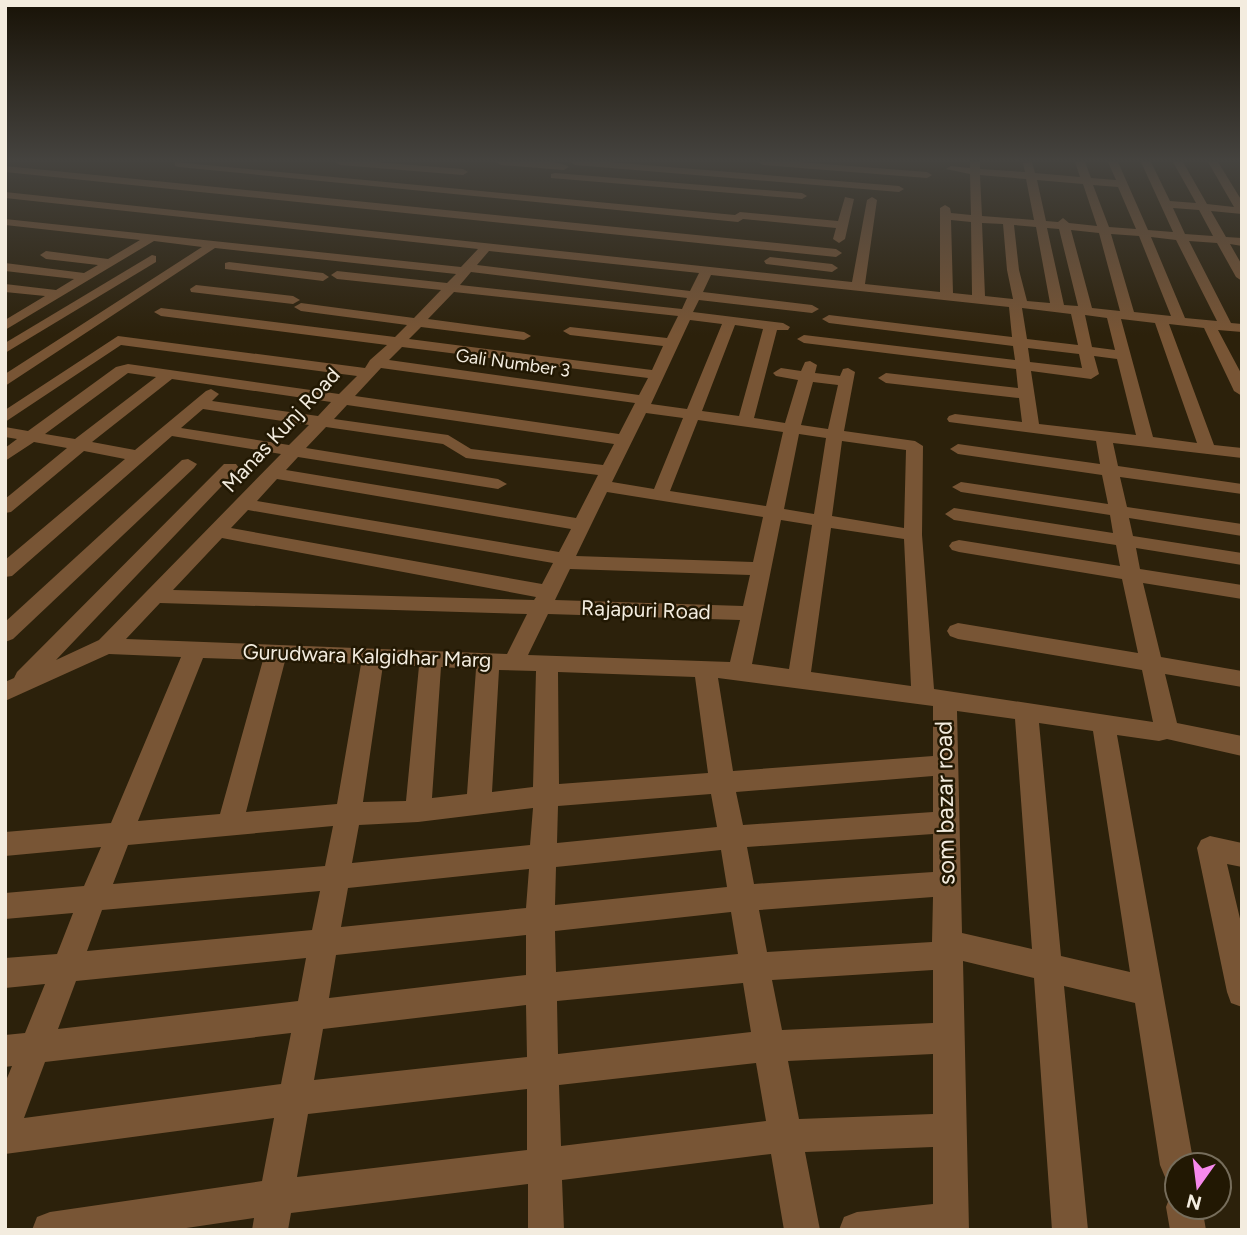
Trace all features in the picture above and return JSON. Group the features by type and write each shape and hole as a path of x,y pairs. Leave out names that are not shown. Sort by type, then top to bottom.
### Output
{"street":[{"path":"93,220 368,250 381,245 694,294 812,309"},
{"path":"6,326 182,220"},
{"path":"235,220 336,230 474,260"},
{"path":"336,230 350,220"},
{"path":"380,220 500,232"},
{"path":"500,220 836,253"},
{"path":"514,661 643,404 694,294 726,242 735,220"},
{"path":"740,220 746,230"},
{"path":"786,220 843,225"},
{"path":"828,282 843,220"},
{"path":"858,285 869,220"},
{"path":"945,220 947,296"},
{"path":"977,220 979,300"},
{"path":"987,220 1064,224 1242,242"},
{"path":"1038,220 1058,308"},
{"path":"1100,220 1121,315 1122,355 1146,441"},
{"path":"1138,220 1180,321"},
{"path":"1173,220 1242,391"},
{"path":"1211,220 1242,277"},
{"path":"1008,221 1031,428"},
{"path":"5,222 253,250 710,269 1242,328"},
{"path":"804,339 1091,374 1082,311 1064,224"},
{"path":"826,237 839,239"},
{"path":"5,381 212,245"},
{"path":"253,250 195,289 524,336"},
{"path":"47,255 111,263"},
{"path":"5,349 152,259"},
{"name":"Manas Kunj Road","path":"107,646 474,260"},
{"path":"757,260 832,268"},
{"path":"229,266 323,277"},
{"path":"5,267 87,277"},
{"path":"337,275 777,326 745,422"},
{"path":"786,306 796,279"},
{"path":"5,288 58,295"},
{"path":"5,301 40,306"},
{"path":"161,312 657,375"},
{"path":"829,319 1122,355"},
{"path":"1161,320 1207,448"},
{"path":"660,495 730,321"},
{"path":"570,331 672,343"},
{"name":"Gali Number 3","path":"5,417 118,340 371,368 643,404 694,415 915,446 913,535"},
{"path":"5,456 123,369 624,440"},
{"path":"781,373 808,371 848,377 835,435 799,678"},
{"path":"739,671 792,428 808,371"},
{"path":"5,508 169,374"},
{"path":"886,378 1026,394"},
{"path":"5,571 224,382"},
{"path":"200,404 448,440 466,453 604,479 660,495 913,535 934,697"},
{"path":"955,419 1242,453"},
{"path":"169,431 498,484"},
{"path":"5,432 140,456"},
{"path":"1103,436 1167,730"},
{"path":"958,449 1242,489"},
{"path":"5,634 188,464"},
{"path":"11,690 230,468"},
{"path":"271,473 581,525"},
{"path":"961,487 1242,530"},
{"path":"242,504 564,560 762,569"},
{"path":"954,514 1242,559"},
{"path":"217,531 544,599"},
{"path":"958,546 1242,592"},
{"path":"155,596 544,599"},
{"name":"Rajapuri Road","path":"544,599 752,613"},
{"path":"958,631 1242,679"},
{"name":"Gurudwara Kalgidhar Marg","path":"11,690 107,646 739,671 934,697"},
{"path":"5,1125 20,1050 66,967 195,650"},
{"path":"230,825 276,653"},
{"path":"273,1213 348,814 373,656"},
{"path":"418,811 431,658"},
{"path":"479,805 488,660"},
{"path":"546,1230 540,918 546,796 547,662"},
{"path":"705,670 731,837 802,1230"},
{"name":"som bazar road","path":"951,1225 946,949 948,822 946,765 934,697 1159,732 1167,730 1242,746"},
{"path":"1026,711 1070,1230"},
{"path":"1103,722 1175,1151"},
{"path":"5,844 122,832 418,811 546,796 946,765"},
{"path":"5,906 336,877 731,837 948,822"},
{"path":"1242,855 1210,848 1242,992"},
{"path":"5,974 742,898 946,884"},
{"path":"20,1050 541,988 946,949 1046,967 1148,991"},
{"path":"5,1137 295,1099 769,1046 949,1038"},
{"path":"50,1230 273,1213 544,1163 785,1136 950,1130"},
{"path":"857,1230 951,1225"}]}
